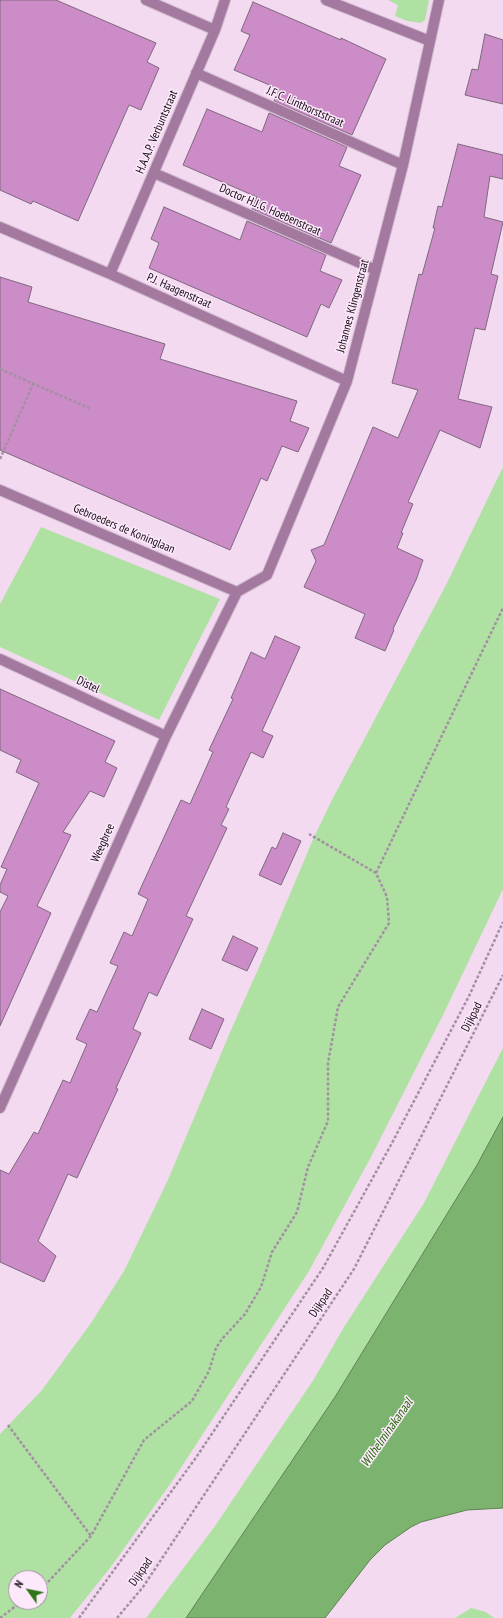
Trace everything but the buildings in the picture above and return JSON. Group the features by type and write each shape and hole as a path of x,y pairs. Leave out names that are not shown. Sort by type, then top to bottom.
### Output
{"street":[{"path":"146,0 215,30"},
{"name":"H.A.A.P. Verbuntstraat","path":"110,274 215,30 225,0"},
{"path":"326,0 430,41"},
{"name":"Johannes Klingenstraat","path":"237,592 267,575 347,381 403,166 439,0"},
{"name":"J.F.C. Linthorststraat","path":"196,73 403,166"},
{"name":"Doctor H.J.G. Hoebenstraat","path":"154,173 376,270"},
{"name":"P.J. Haagenstraat","path":"0,226 347,381"},
{"name":"Gebroeders de Koninglaan","path":"0,490 237,592"},
{"name":"Weegbree","path":"0,1108 166,736 237,592"},
{"name":"Distel","path":"0,659 166,736"}],"path":[{"path":"0,369 91,408"},
{"path":"0,459 33,384"},
{"path":"376,873 503,608"},
{"path":"48,1582 91,1536 144,1440 192,1401 209,1371 216,1348 222,1339 246,1314 261,1287 272,1252 297,1212 308,1167 328,1121 328,1063 338,1007 389,923 387,897 376,873 309,834"},
{"path":"79,1618 195,1460 323,1268 411,1108 469,996 503,922"},
{"name":"Dijkpad","path":"117,1618 143,1587 354,1269 503,975"},
{"path":"8,1425 91,1536"},
{"path":"0,1618 10,1610"}],"shaded area":[{"path":"388,0 429,0 425,20 421,23 407,21 395,16 398,5"},
{"path":"503,467 503,889 444,1013 371,1157 309,1271 171,1483 110,1568 70,1618 0,1618 0,1434 42,1390 91,1323 124,1271 167,1182 314,837 333,798 446,585"},
{"path":"41,527 220,599 159,720 0,647 0,604"},
{"path":"503,1048 503,1117 477,1165 335,1397 186,1618 146,1618 215,1526 314,1379 344,1327 424,1203"},
{"path":"471,1608 486,1612 494,1618 455,1618"}],"water":[{"name":"Wilhelminakanaal","path":"503,1117 503,1508 467,1510 421,1522 411,1527 385,1545 370,1560 325,1618 186,1618 335,1397 477,1165"}]}
